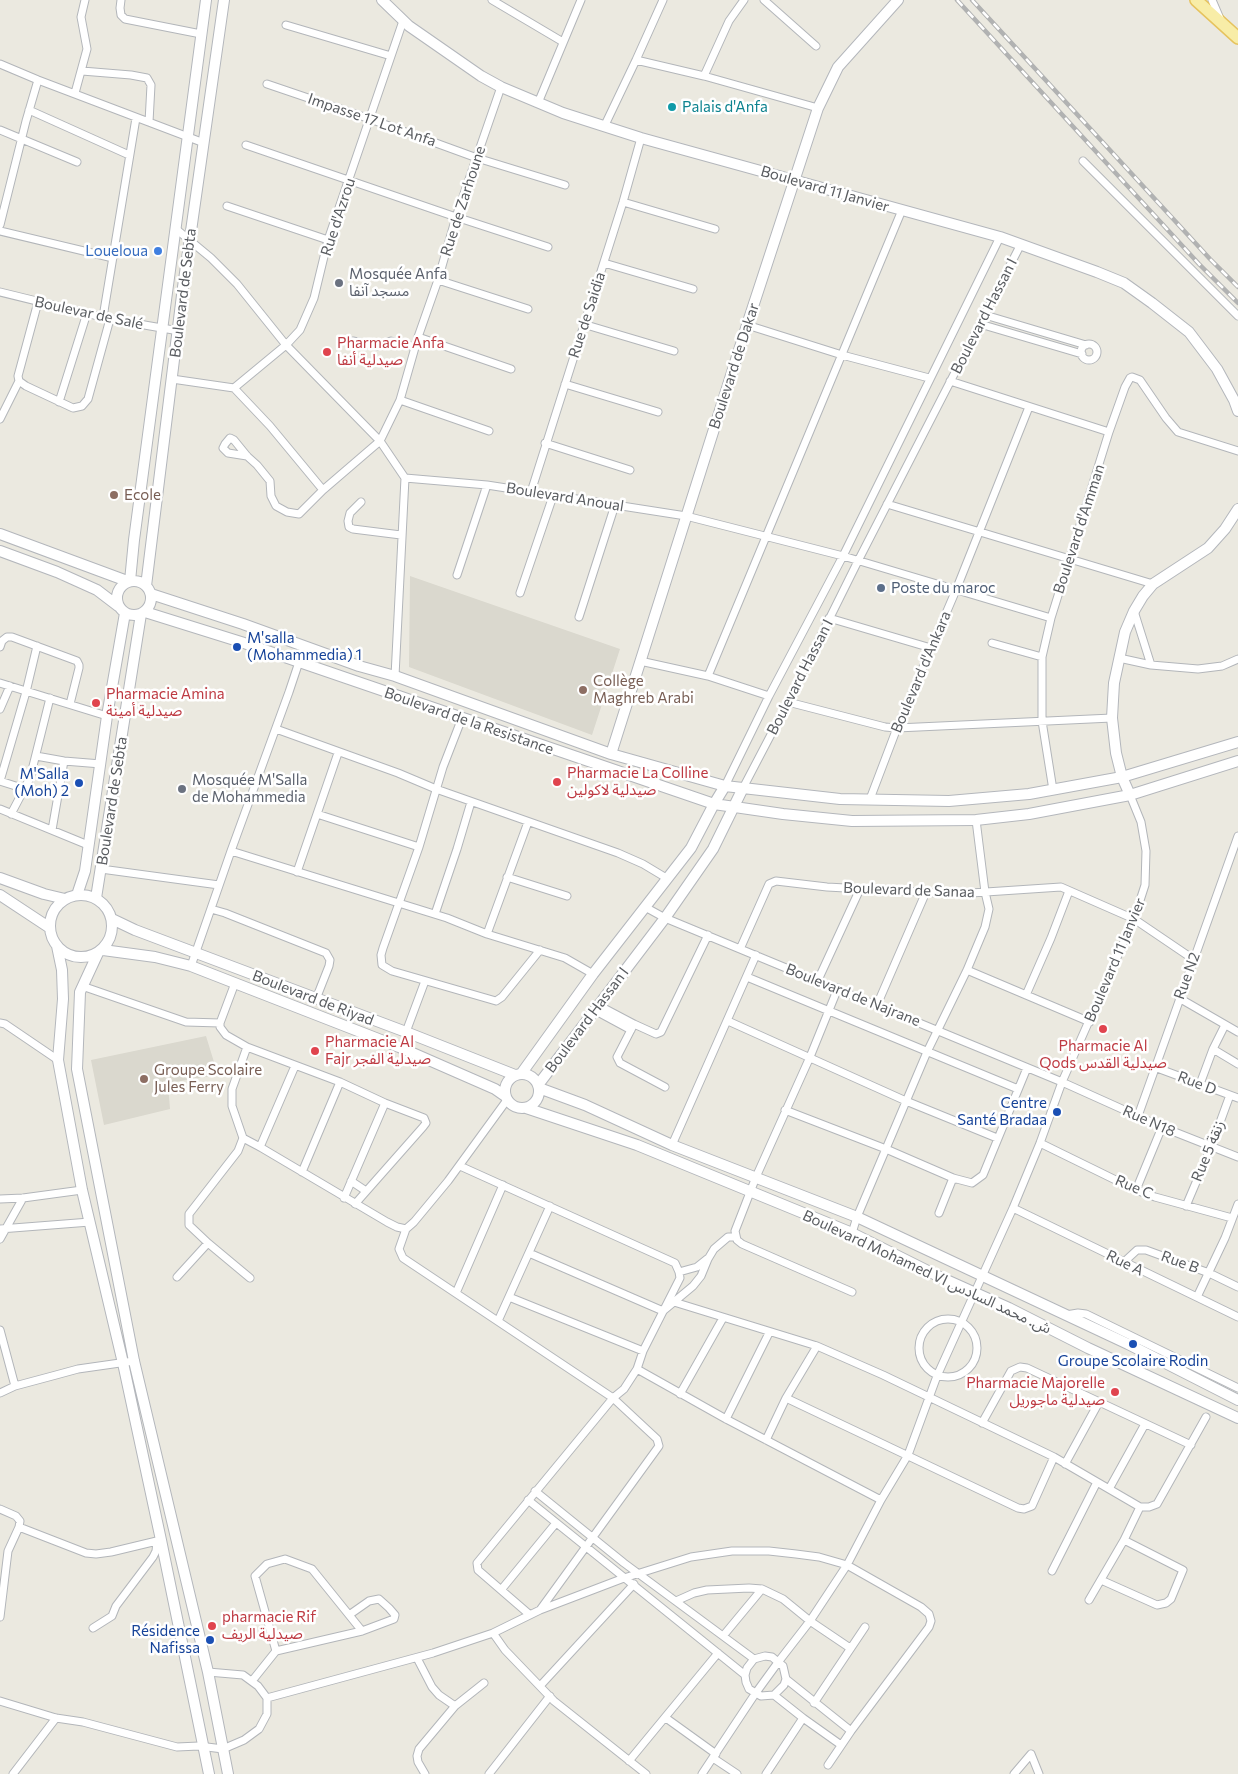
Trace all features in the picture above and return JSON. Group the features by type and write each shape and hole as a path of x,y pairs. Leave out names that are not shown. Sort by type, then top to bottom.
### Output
{"main road":[{"path":"1196,0 1238,38"}],"street":[{"path":"75,93 88,48 81,17 85,0"},
{"path":"121,0 120,8 124,19 201,34"},
{"name":"Boulevard de Sebta","path":"129,581 161,328 169,283 206,0"},
{"name":"Boulevard de Sebta","path":"148,590 172,379 224,0"},
{"name":"Boulevard 11 Janvier","path":"382,0 403,21 465,65 501,87 538,103 641,138 1000,237 1124,283 1189,332 1217,369 1238,411"},
{"path":"492,0 563,42"},
{"path":"538,103 581,0"},
{"path":"604,127 662,0"},
{"path":"704,76 729,21 744,0"},
{"path":"764,0 816,46"},
{"name":"Boulevard de Dakar","path":"611,754 818,108 838,67 898,0"},
{"path":"1212,0 1222,24"},
{"name":"Rue d'Azrou","path":"234,388 286,345 300,330 314,298 328,240 403,21"},
{"path":"286,25 391,56"},
{"path":"636,60 704,76 818,108"},
{"path":"0,64 204,143"},
{"path":"82,71 148,78 151,85 149,122"},
{"path":"0,225 38,80"},
{"name":"Impasse 17 Lot Anfa","path":"266,84 477,158 565,185"},
{"name":"Rue de Zarhoune","path":"247,456 270,481 271,496 274,504 294,514 301,513 323,490 380,441 400,400 456,218 501,87"},
{"path":"29,110 129,155"},
{"path":"19,381 59,402 76,408 87,402 93,384 107,318 113,258 136,118"},
{"path":"0,130 77,162"},
{"name":"Rue de Saidia","path":"531,492 623,202 641,138"},
{"path":"246,145 456,218 548,247"},
{"path":"1083,161 1238,316"},
{"path":"623,202 715,229"},
{"path":"227,206 328,240"},
{"path":"708,676 902,210"},
{"path":"176,229 211,258 237,284 286,345 380,441 406,478 401,535 395,676"},
{"path":"0,231 113,258"},
{"name":"Boulevard Hassan I","path":"518,1074 691,848 725,786 769,696 843,556 1000,237"},
{"name":"Boulevard Hassan I","path":"538,1087 666,918 713,849 886,504 1021,244"},
{"path":"604,263 693,289"},
{"path":"438,280 528,309"},
{"name":"Boulevar de Salé","path":"0,292 107,318 179,331"},
{"path":"0,419 19,381 18,372 38,302"},
{"path":"59,402 87,313"},
{"path":"980,324 1082,354 1090,360 1096,355 1095,347 1091,344 1086,345 985,314"},
{"path":"584,324 674,351"},
{"path":"747,325 929,378"},
{"path":"1047,344 1050,334"},
{"path":"418,337 511,369"},
{"path":"353,341 377,346 391,342 415,347"},
{"path":"1082,354 1082,349 1086,345"},
{"name":"Boulevard d'Amman","path":"1053,790 1042,721 1042,657 1051,618 1109,432 1130,378 1140,380 1178,432 1238,451"},
{"path":"172,379 234,388 270,426 323,490"},
{"path":"950,381 1109,432"},
{"path":"565,384 658,412"},
{"path":"400,400 489,431"},
{"name":"Boulevard d'Ankara","path":"870,799 897,728 956,590 1029,407"},
{"path":"545,443 630,470"},
{"name":"Boulevard Anoual","path":"406,478 487,486 686,516 843,556 1051,618"},
{"path":"457,575 487,486"},
{"path":"520,593 554,496"},
{"path":"361,502 350,514 349,527 401,535"},
{"path":"886,504 1153,584"},
{"path":"579,617 615,505"},
{"name":"Boulevard 11 Janvier","path":"702,1774 755,1694 810,1621 847,1565 881,1500 908,1455 937,1376 1013,1208 1040,1143 1062,1082 1134,919 1145,885 1146,851 1141,822 1122,777 1116,753 1112,718 1114,683 1125,632 1134,611 1153,584 1208,548 1225,529 1238,509"},
{"path":"0,534 129,581 136,581 148,590 150,604 143,613 130,615 97,590 57,572 0,551"},
{"path":"121,610 116,600 118,590 129,581"},
{"name":"Boulevard de la Resistance","path":"148,590 304,647 395,676 611,754 725,786 840,798 949,802 1029,794 1122,777 1238,742"},
{"name":"Boulevard de Sebta","path":"78,895 85,871 121,610"},
{"path":"1134,611 1151,665"},
{"name":"Boulevard de Sebta","path":"96,898 143,613"},
{"name":"Boulevard de la Resistance","path":"143,613 299,662 714,804 783,814 852,821 976,820 1028,814 1130,795 1238,760"},
{"path":"829,618 932,648"},
{"path":"0,647 7,637 77,660 78,673 70,704"},
{"path":"992,643 1042,657"},
{"path":"25,789 0,781 26,692 37,646"},
{"path":"191,966 230,851 276,730 304,647"},
{"path":"1119,658 1151,665 1198,669 1222,666 1238,660"},
{"path":"640,661 708,676 769,696"},
{"path":"0,682 26,692 107,716"},
{"path":"0,709 10,686"},
{"path":"12,814 30,778 50,698"},
{"path":"788,702 884,727 897,728 1112,718"},
{"path":"462,718 380,955 382,965 392,971 496,1001 502,997 540,950"},
{"path":"276,730 618,854 643,864 668,879"},
{"path":"297,872 338,753"},
{"path":"36,756 64,761 101,764"},
{"path":"52,830 64,761"},
{"path":"435,914 471,802"},
{"path":"0,809 88,845"},
{"path":"317,814 419,846"},
{"path":"852,1233 857,1217 927,1052 985,926 989,908 984,892 976,820"},
{"path":"487,934 528,822"},
{"name":"Rue N2","path":"1138,1116 1238,836"},
{"path":"230,851 435,914 487,934 565,958 594,974"},
{"path":"101,868 219,884"},
{"path":"507,877 567,896"},
{"path":"0,878 65,900"},
{"name":"Boulevard de Sanaa","path":"740,949 772,881 860,889 956,894 1061,887 1134,919 1193,959"},
{"path":"818,980 860,889"},
{"path":"1026,995 1069,891"},
{"path":"877,1005 926,892"},
{"path":"0,895 50,928"},
{"path":"101,951 86,958 70,957 64,954 57,946 52,938 50,922 55,909 65,900 78,895 96,898 108,910 112,919 112,936 101,951 80,992 77,1069 134,1361 208,1672 228,1774"},
{"name":"Boulevard de Najrane","path":"646,907 666,918 756,956 838,988 1062,1082"},
{"path":"211,909 262,927 326,954 330,960 329,966 316,999"},
{"name":"Boulevard de Riyad","path":"112,919 135,930 518,1074"},
{"path":"596,1008 632,1027 656,1034 661,1032 708,935"},
{"path":"57,946 62,970 63,999 58,1060 82,1190 123,1363 209,1774"},
{"name":"Boulevard de Riyad","path":"101,951 155,957 191,966 398,1047 495,1089 506,1098"},
{"path":"672,1145 756,956"},
{"path":"966,970 1090,1022"},
{"path":"747,977 1018,1089"},
{"path":"406,1032 426,981"},
{"path":"235,983 220,1023 222,1031 226,1035 247,1047 340,1082 385,1103 421,1116 426,1120 426,1123 355,1204"},
{"path":"82,986 186,1022 220,1023"},
{"path":"838,988 810,1057 756,1177 735,1231 735,1236 742,1244 852,1292"},
{"path":"1179,998 1238,1032"},
{"path":"728,1020 906,1101 997,1138"},
{"path":"0,1023 5,1024 58,1060"},
{"path":"1200,1084 1213,1049 1225,1025"},
{"path":"632,1027 618,1060 620,1063 664,1087"},
{"path":"247,1047 232,1088 232,1106 243,1138 238,1151 189,1214 189,1225 250,1278"},
{"path":"1213,1049 1238,1064"},
{"path":"260,1147 296,1066"},
{"path":"785,1110 886,1149 953,1178 972,1183 983,1176 1027,1068"},
{"name":"Rue D","path":"1156,1068 1238,1098"},
{"path":"506,1098 517,1108 526,1108 533,1104 538,1097 538,1087 531,1076 518,1074 507,1082 505,1086 506,1098 460,1166 414,1222 406,1229 399,1249 403,1258 613,1398 657,1439 659,1446 540,1610"},
{"path":"302,1172 340,1082"},
{"name":"Rue N18","path":"1062,1082 1162,1127 1238,1157"},
{"name":"Boulevard Mohamed VI ش. محمد السادس","path":"538,1087 585,1105 672,1145 857,1217 1066,1315 1110,1331 1168,1358 1238,1400"},
{"name":"Rue 5 زنقة","path":"1186,1206 1230,1095"},
{"path":"344,1198 385,1103"},
{"name":"Boulevard Mohamed VI ش. محمد السادس","path":"526,1108 637,1145 852,1233 1238,1418"},
{"path":"1136,1190 1162,1127"},
{"path":"243,1138 344,1198 396,1227 406,1229"},
{"name":"Rue C","path":"1040,1143 1136,1190 1232,1218"},
{"path":"460,1166 675,1263 680,1278 643,1351 637,1369 624,1389 613,1398 477,1563 478,1570 530,1615"},
{"path":"938,1213 953,1178"},
{"path":"351,1180 366,1191"},
{"path":"456,1293 503,1185"},
{"path":"0,1198 23,1198 82,1190"},
{"path":"0,1239 3,1229 23,1198"},
{"path":"1197,1297 1238,1204"},
{"path":"498,1321 550,1206"},
{"name":"Rue A","path":"1013,1208 1238,1317"},
{"path":"3,1229 90,1222"},
{"path":"663,1311 693,1286 701,1276 714,1249 728,1237 735,1236"},
{"path":"177,1277 208,1243"},
{"name":"Rue B","path":"1124,1262 1137,1250 1146,1250 1209,1273 1238,1287"},
{"path":"529,1253 663,1311"},
{"path":"679,1272 691,1270 708,1259"},
{"path":"509,1297 643,1351"},
{"path":"674,1302 817,1346 930,1397 1054,1457 1140,1507 1150,1508 1157,1504 1206,1417"},
{"path":"680,1394 724,1318"},
{"path":"943,1318 962,1321 974,1334 977,1352 974,1360 970,1368 955,1377 937,1376 922,1364 918,1345 926,1327 943,1318"},
{"path":"0,1330 15,1386"},
{"path":"115,1332 128,1330"},
{"path":"726,1419 769,1332"},
{"path":"766,1440 786,1398 817,1346"},
{"path":"1168,1358 1238,1388"},
{"path":"0,1393 15,1386 78,1370 134,1361"},
{"path":"982,1423 1010,1371 1020,1367 1027,1368 1191,1444"},
{"path":"637,1369 726,1419 881,1500"},
{"path":"786,1398 1024,1509 1032,1506 1054,1457"},
{"path":"1065,1464 1099,1402"},
{"path":"1109,1489 1145,1424"},
{"path":"1052,1571 1097,1482"},
{"path":"536,1490 638,1574 754,1659"},
{"path":"528,1500 745,1675"},
{"path":"1090,1600 1124,1540 1140,1507"},
{"path":"0,1509 18,1518 19,1527 8,1550 2,1584 0,1617"},
{"path":"501,1590 556,1523"},
{"path":"19,1527 86,1553 96,1554 159,1541"},
{"path":"1101,1580 1157,1605 1166,1603 1171,1599 1183,1570 1124,1540"},
{"path":"93,1628 112,1616 116,1606 153,1557 159,1541"},
{"path":"0,1548 8,1550"},
{"path":"267,1698 417,1658 493,1633 540,1610 624,1578 691,1557 732,1551 769,1550 819,1557 847,1565 922,1607 929,1614 931,1621 828,1765"},
{"path":"276,1651 255,1576 267,1564 285,1559 304,1565 312,1570 362,1630"},
{"path":"540,1686 634,1584"},
{"path":"676,1601 694,1593 707,1590 762,1589 783,1599 810,1621 850,1648"},
{"path":"723,1636 762,1589"},
{"path":"252,1681 276,1651 362,1630 394,1620 394,1612 378,1599 369,1600 349,1615"},
{"path":"814,1703 864,1627"},
{"path":"493,1633 505,1650 550,1696 646,1774"},
{"path":"630,1761 718,1653"},
{"path":"765,1656 772,1657 778,1661 785,1672 786,1679 784,1685 774,1695 761,1696 749,1689 745,1675 747,1668 754,1659 765,1656"},
{"path":"417,1658 432,1687 439,1695 455,1706"},
{"path":"0,1700 56,1718 83,1722 177,1747 223,1749 248,1737 259,1729 267,1714 267,1698 252,1681 243,1675 208,1672"},
{"path":"786,1679 851,1731"},
{"path":"425,1774 418,1762 419,1749 455,1706 484,1683"},
{"path":"774,1695 841,1745"},
{"path":"490,1774 550,1696"},
{"path":"14,1774 56,1718"},
{"path":"666,1718 737,1774"},
{"path":"766,1774 804,1718"},
{"path":"1014,1774 1031,1754 1039,1774"}],"shaded area":[{"path":"410,576 620,649 592,735 409,667"},
{"name":"Groupe Scolaire Jules Ferry","path":"206,1036 218,1075 168,1083 170,1109 104,1125 91,1060"}],"railway":[{"path":"957,0 1199,264 1238,303"},
{"path":"972,0 1210,259 1238,287"}],"place":[{"name":"Palais d'Anfa","path":"672,107"},
{"name":"Loueloua","path":"158,251"},
{"name":"Mosquée Anfa مسجد آنفا","path":"339,283"},
{"name":"Pharmacie Anfa صيدلية أنفا","path":"327,352"},
{"name":"Ecole","path":"114,495"},
{"name":"Poste du maroc","path":"881,588"},
{"name":"M'salla (Mohammedia) 1","path":"237,647"},
{"name":"Collège Maghreb Arabi","path":"583,690"},
{"name":"Pharmacie Amina صيدلية أمينة","path":"96,703"},
{"name":"Pharmacie La Colline صيدلية لاكولين","path":"557,782"},
{"name":"M'Salla (Moh) 2","path":"79,783"},
{"name":"Mosquée M'Salla de Mohammedia","path":"182,789"},
{"name":"Pharmacie Al Qods صيدلية القدس","path":"1103,1029"},
{"name":"Pharmacie Al Fajr صيدلية الفجر","path":"315,1051"},
{"name":"Groupe Scolaire Jules Ferry","path":"144,1079"},
{"name":"Centre Santé Bradaa","path":"1057,1112"},
{"name":"Groupe Scolaire Rodin","path":"1133,1344"},
{"name":"Pharmacie Majorelle صيدلية ماجوريل","path":"1115,1392"},
{"name":"pharmacie Rif صيدلية الريف","path":"212,1626"},
{"name":"Résidence Nafissa","path":"210,1640"}]}
